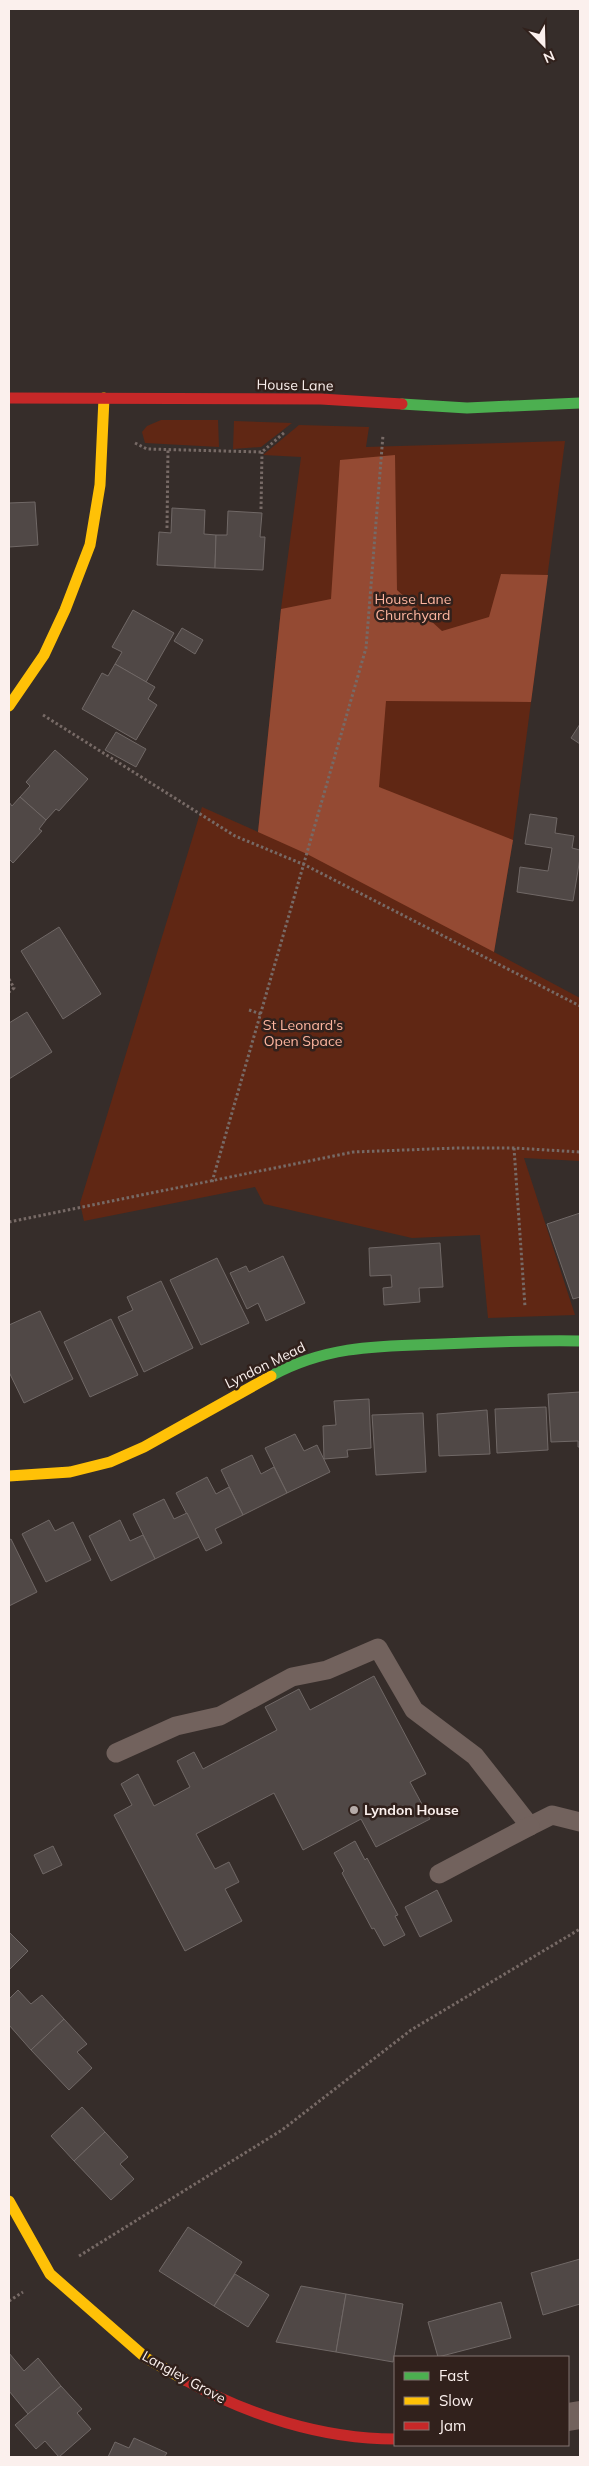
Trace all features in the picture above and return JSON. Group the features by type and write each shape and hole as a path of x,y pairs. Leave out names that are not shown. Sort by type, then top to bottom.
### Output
{"street":[{"name":"House Lane","path":"9,398 321,399 467,408 580,402"},
{"path":"12,702 44,655 65,610 90,545 100,485 104,398"},
{"name":"Lyndon Mead","path":"9,1476 70,1472 110,1462 144,1447 277,1373 319,1355 359,1347 527,1340 580,1341"},
{"name":"Langley Grove","path":"9,2201 50,2274 88,2310 146,2358 212,2395 284,2423 366,2439 394,2439"}],"lane":[{"path":"116,1753 176,1726 220,1716 292,1677 327,1670 378,1648 414,1710 475,1756 530,1826"},
{"path":"439,1874 552,1815 580,1822"}],"path":[{"path":"212,1182 305,865 366,648 384,404"},
{"path":"130,440 147,448 262,452 291,426"},
{"path":"166,528 168,449"},
{"path":"261,509 262,452"},
{"path":"12,702 235,836 305,865 580,1006"},
{"path":"9,979 14,988 9,992"},
{"path":"249,1010 261,1014"},
{"path":"514,1148 527,1340"},
{"path":"9,1222 353,1152 514,1148 580,1152"},
{"path":"9,2301 282,2130 411,2030 580,1930"}],"green space":[{"path":"161,420 218,420 219,447 145,443 142,432 147,426"},
{"path":"234,421 292,423 261,447 233,449"},
{"path":"299,425 369,427 366,447 565,441 513,840 494,952 580,998 580,1161 524,1158 575,1315 488,1318 480,1235 412,1238 264,1204 255,1187 84,1221 80,1203 202,807 258,832 281,609 301,457 263,455"},
{"name":"House Lane Churchyard","path":"395,455 397,590 442,631 489,617 501,574 548,575 531,702 386,701 379,787 513,840 494,952 307,854 258,832 281,609 331,599 340,460"}],"building":[{"path":"35,502 38,545 9,547 9,503"},
{"path":"172,508 205,510 204,534 216,535 215,568 157,565 159,532 171,533"},
{"path":"228,511 262,513 260,537 265,537 263,570 215,568 216,535 227,535"},
{"path":"133,610 174,633 146,682 115,664 122,652 112,647"},
{"path":"182,628 203,640 195,654 174,641"},
{"path":"115,664 155,687 148,699 157,705 136,740 82,709 102,673 108,676"},
{"path":"580,724 580,744 571,738"},
{"path":"116,732 146,749 136,767 105,750"},
{"path":"55,750 88,779 59,811 56,809 46,820 20,797 30,786 26,782"},
{"path":"20,797 46,820 39,829 42,831 13,863 9,859 9,802 12,806"},
{"path":"530,814 557,818 555,833 574,836 572,848 580,850 580,858 573,901 517,892 520,867 548,871 552,848 525,844"},
{"path":"59,927 101,994 63,1019 21,951"},
{"path":"27,1012 52,1052 9,1079 9,1023"},
{"path":"580,1213 580,1297 573,1299 547,1224"},
{"path":"440,1243 443,1287 419,1288 420,1302 384,1305 383,1288 392,1287 391,1275 370,1276 369,1248"},
{"path":"283,1256 305,1303 266,1321 258,1303 247,1309 230,1273 246,1266 249,1272"},
{"path":"217,1258 249,1323 201,1345 170,1280"},
{"path":"161,1281 193,1348 144,1372 118,1317 133,1310 127,1297"},
{"path":"40,1311 73,1379 24,1403 9,1372 9,1325"},
{"path":"111,1319 138,1375 90,1397 64,1342"},
{"path":"580,1392 580,1447 578,1447 578,1441 551,1442 548,1394"},
{"path":"369,1399 371,1448 347,1450 348,1457 324,1459 323,1426 336,1425 334,1401"},
{"path":"546,1407 548,1450 497,1453 495,1409"},
{"path":"487,1410 490,1454 439,1456 437,1414"},
{"path":"423,1413 426,1472 376,1475 372,1415"},
{"path":"295,1434 304,1451 317,1445 330,1472 287,1493 265,1448"},
{"path":"252,1455 261,1474 274,1467 287,1493 243,1515 221,1470"},
{"path":"207,1477 216,1494 229,1487 243,1515 215,1529 222,1543 206,1551 176,1493"},
{"path":"164,1499 174,1519 187,1513 199,1537 155,1559 133,1514"},
{"path":"49,1520 55,1531 73,1522 91,1560 46,1582 22,1534"},
{"path":"120,1520 130,1541 143,1535 155,1559 111,1581 89,1536"},
{"path":"11,1539 37,1592 9,1606 9,1540"},
{"name":"Lyndon House","path":"374,1676 426,1774 410,1782 430,1819 376,1847 361,1819 303,1850 274,1793 196,1834 215,1869 229,1862 239,1882 225,1889 242,1921 185,1951 114,1815 132,1805 121,1784 138,1774 154,1806 190,1787 177,1761 194,1752 203,1769 277,1730 265,1707 299,1689 310,1710"},
{"path":"355,1841 365,1860 367,1858 398,1915 395,1916 405,1935 384,1946 374,1928 372,1929 342,1873 344,1871 334,1853"},
{"path":"53,1846 62,1865 43,1874 34,1855"},
{"path":"437,1890 452,1921 420,1937 405,1907"},
{"path":"9,1932 28,1951 9,1970"},
{"path":"18,1990 31,2004 42,1995 64,2019 31,2050 9,2025 9,1999"},
{"path":"64,2019 87,2044 77,2052 92,2068 69,2090 31,2050"},
{"path":"82,2107 105,2132 74,2161 51,2136"},
{"path":"105,2132 128,2157 120,2164 134,2179 111,2200 74,2161"},
{"path":"188,2227 242,2262 214,2306 159,2271"},
{"path":"580,2259 580,2304 543,2315 531,2273"},
{"path":"235,2274 269,2295 248,2327 214,2306"},
{"path":"301,2286 346,2294 336,2352 276,2342"},
{"path":"346,2294 403,2304 393,2362 336,2352"},
{"path":"501,2302 511,2338 438,2356 428,2322"},
{"path":"9,2353 24,2371 38,2358 61,2386 28,2414 9,2391"},
{"path":"61,2386 82,2409 77,2413 91,2429 59,2457 45,2441 36,2449 15,2425"},
{"path":"134,2438 167,2453 164,2457 108,2457 115,2442 129,2448"}],"traffic: fast":[{"path":"402,404 467,408 580,403"},
{"path":"271,1376 313,1358 355,1349 397,1345 580,1341"}],"traffic: slow":[{"path":"9,706 44,655 65,610 90,545 100,485 104,398"},
{"path":"9,1476 70,1472 110,1462 144,1447 271,1376"},
{"path":"9,2201 50,2274 146,2358 185,2380"}],"traffic: jam":[{"path":"9,398 321,399 402,404"},
{"path":"185,2380 234,2404 286,2423 340,2435 394,2439"}],"place":[{"name":"Lyndon House","path":"354,1810"}],"park label":[{"name":"St Leonard's Open Space","path":"303,1034"}]}
